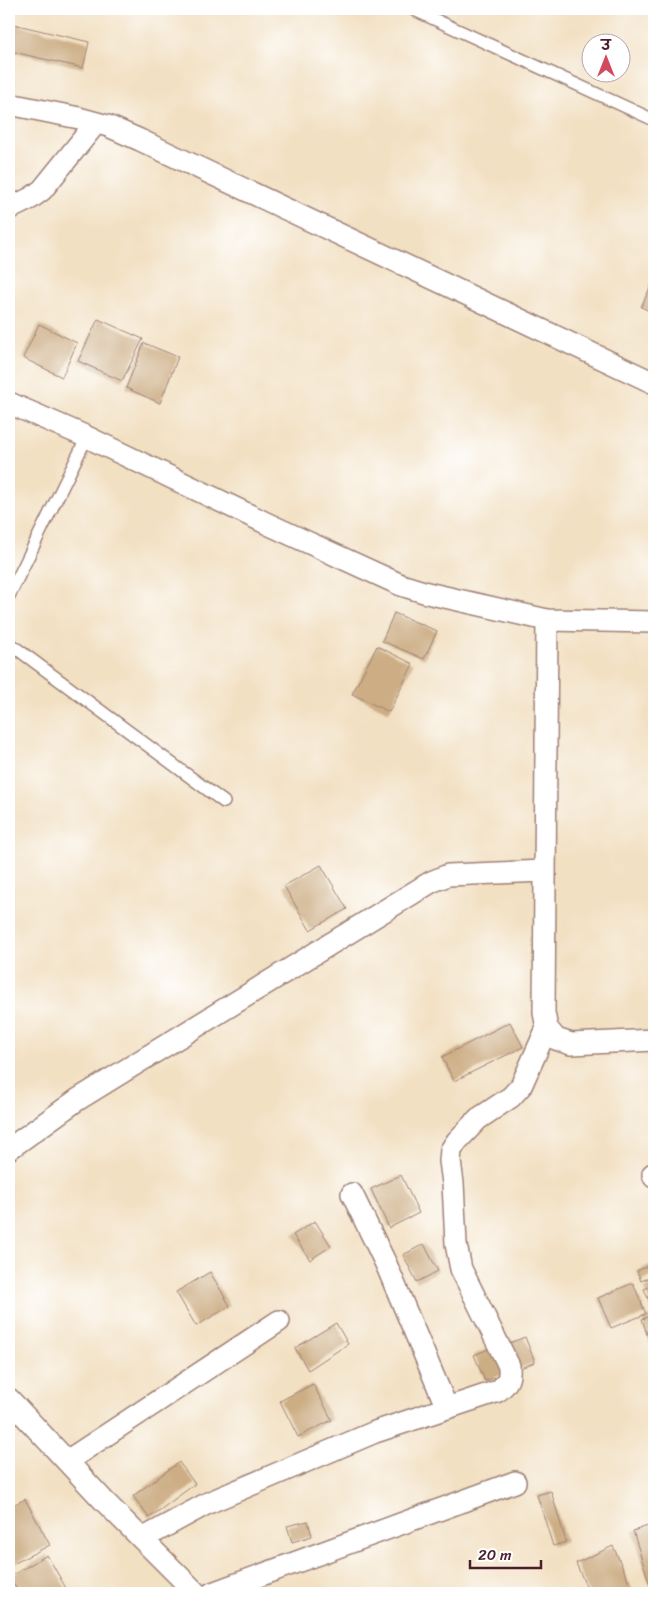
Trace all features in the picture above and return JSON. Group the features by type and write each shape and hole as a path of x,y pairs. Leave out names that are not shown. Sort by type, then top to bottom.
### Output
{"street":[{"path":"9,104 96,122 140,140 654,382"},
{"path":"9,209 42,190 96,122"},
{"path":"9,403 88,437 270,525 401,585 427,593 547,620 654,622"},
{"path":"547,620 544,871 544,1013 547,1028 556,1038 571,1044 654,1040"},
{"path":"9,1149 77,1100 432,882 448,875 544,871"},
{"path":"142,1538 208,1503 375,1432 498,1391 506,1384 510,1376 509,1366 461,1269 455,1237 453,1183 450,1161 451,1150 457,1140 478,1118 512,1097 521,1086 547,1028"},
{"path":"352,1194 386,1264 447,1408"},
{"path":"67,1461 279,1321"},
{"path":"9,1399 196,1593"},
{"path":"212,1593 515,1482"}],"lane":[{"path":"412,9 654,120"},
{"path":"9,596 88,437"},
{"path":"9,643 224,802"}],"building":[{"path":"9,23 89,42 83,68 9,51"},
{"path":"654,280 654,313 641,307"},
{"path":"98,319 143,339 122,381 78,361"},
{"path":"39,324 77,343 62,377 23,358"},
{"path":"144,343 178,357 160,403 126,388"},
{"path":"394,613 437,631 424,659 382,641"},
{"path":"377,646 413,664 389,712 352,694"},
{"path":"321,865 347,909 310,930 284,886"},
{"path":"510,1022 523,1047 454,1081 442,1057"},
{"path":"401,1175 419,1213 389,1228 371,1189"},
{"path":"315,1221 331,1246 310,1260 293,1235"},
{"path":"424,1244 438,1271 417,1282 403,1255"},
{"path":"654,1263 654,1276 641,1281 637,1271"},
{"path":"210,1272 230,1306 196,1326 176,1292"},
{"path":"633,1283 646,1314 611,1328 598,1298"},
{"path":"654,1285 654,1307 652,1308 644,1289"},
{"path":"654,1315 654,1349 652,1350 642,1319"},
{"path":"336,1323 348,1344 308,1370 295,1348"},
{"path":"525,1337 535,1362 516,1370 507,1344"},
{"path":"493,1347 504,1374 485,1381 474,1355"},
{"path":"313,1384 332,1420 298,1437 280,1401"},
{"path":"179,1462 195,1484 149,1518 133,1496"},
{"path":"551,1491 566,1542 553,1546 537,1495"},
{"path":"25,1499 50,1545 9,1566 9,1507"},
{"path":"308,1521 312,1536 292,1542 287,1526"},
{"path":"654,1524 654,1591 652,1592 633,1531"},
{"path":"613,1546 634,1593 589,1593 576,1563"},
{"path":"47,1555 67,1590 62,1593 19,1593 9,1577"}]}
